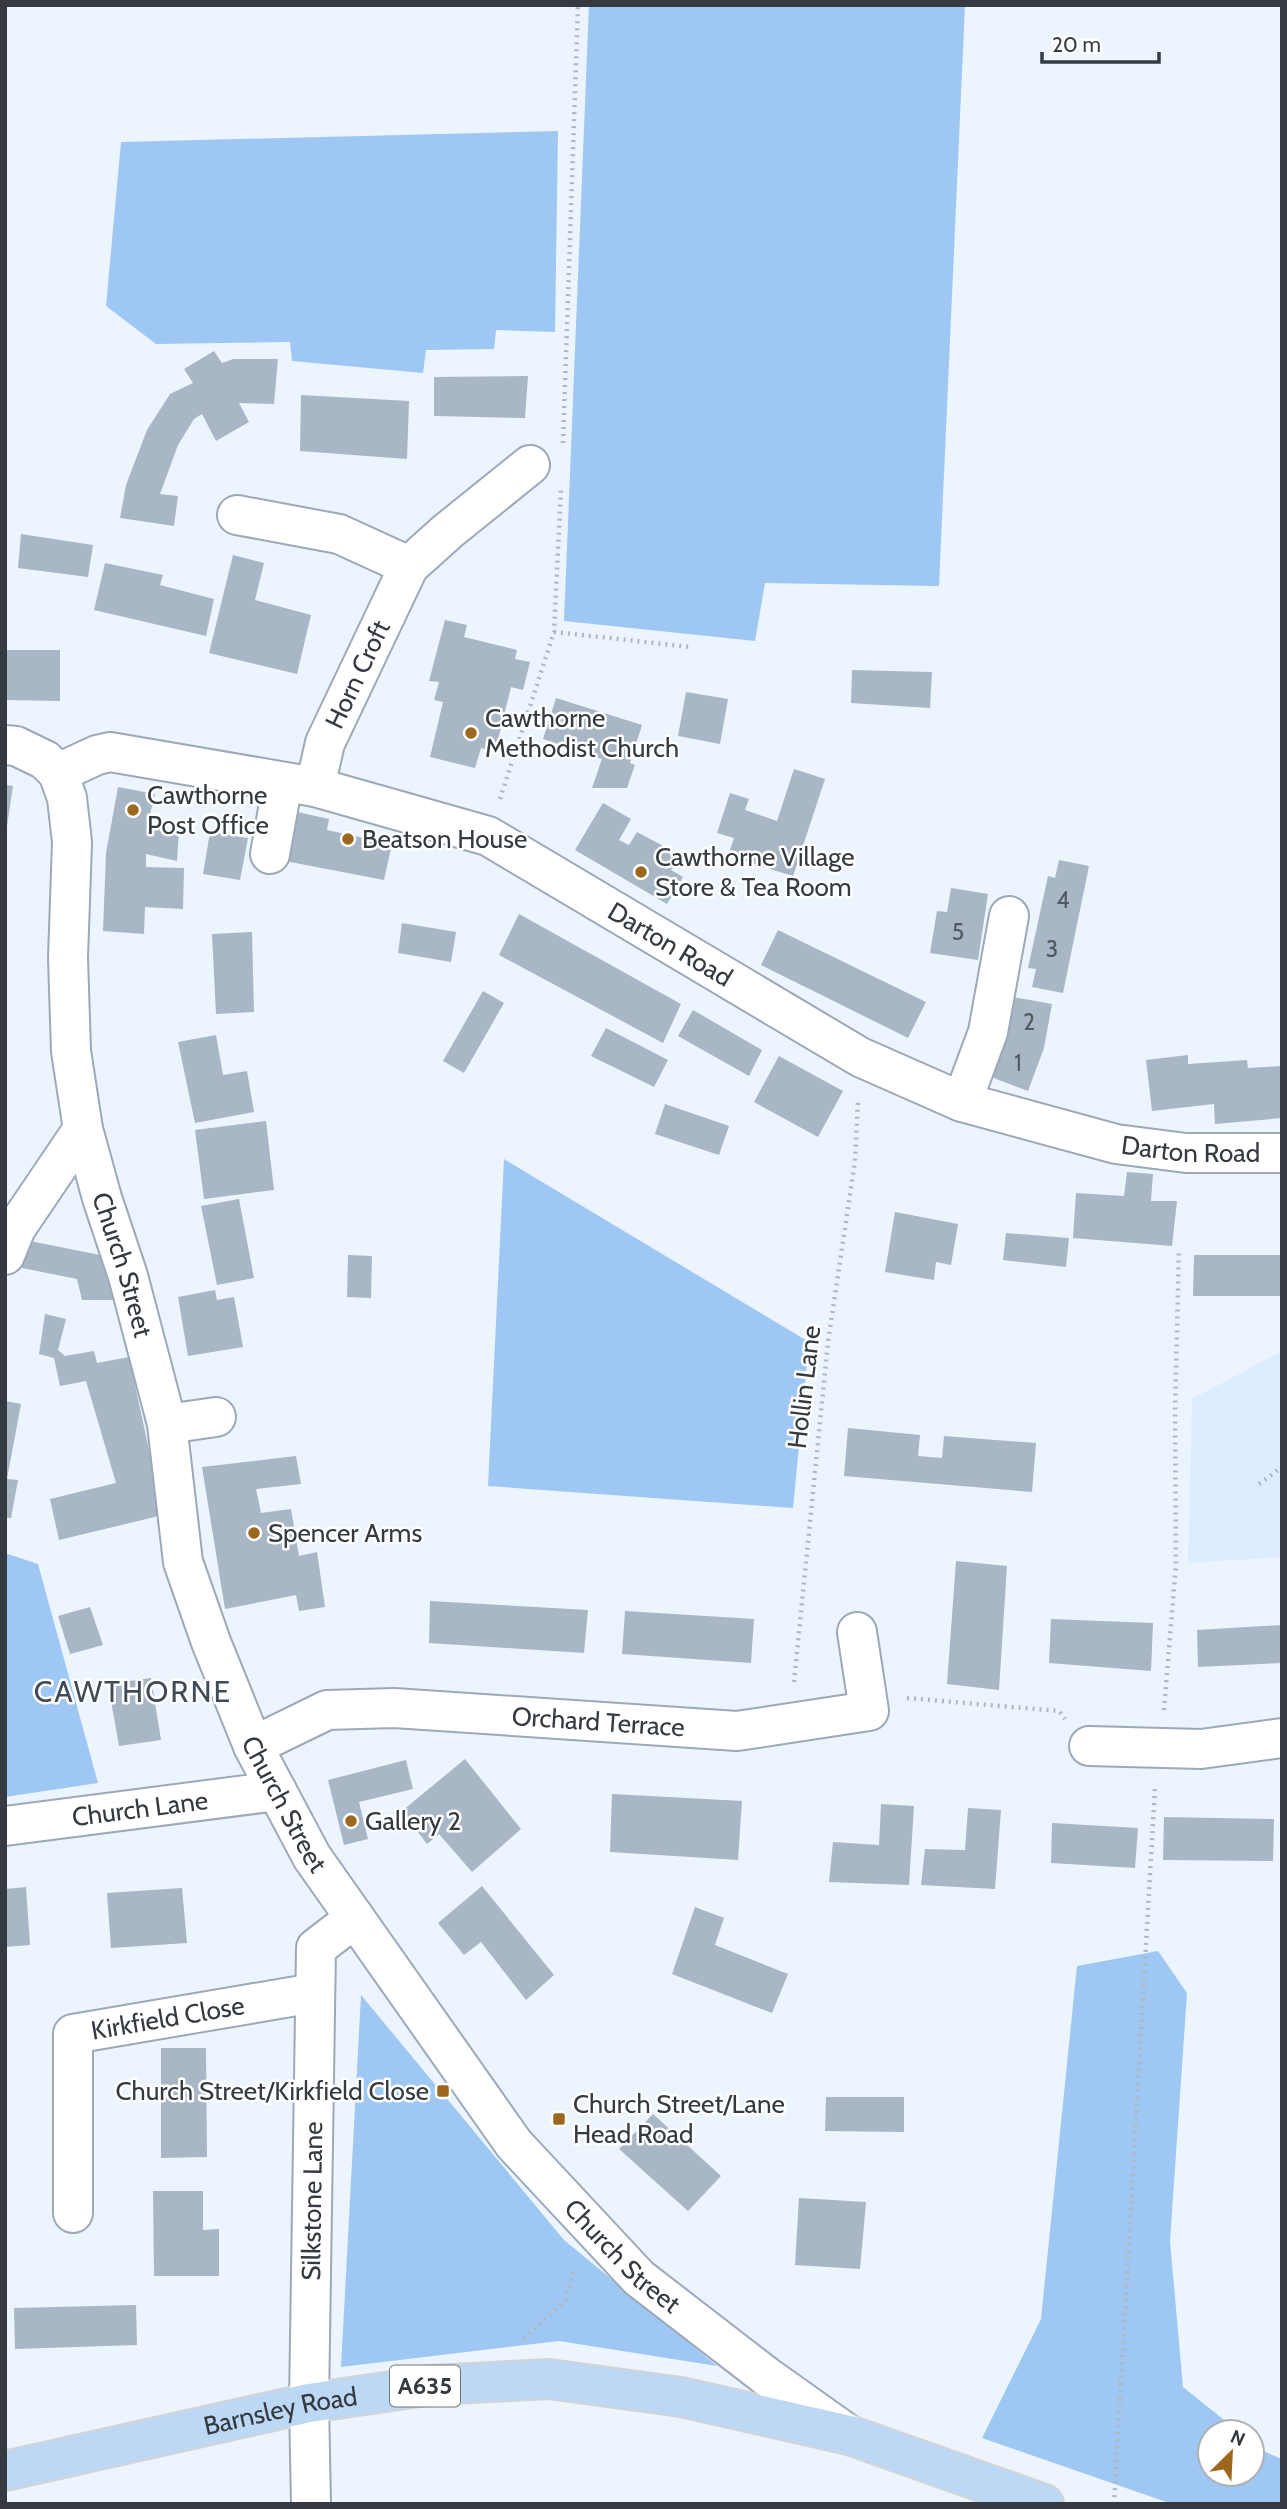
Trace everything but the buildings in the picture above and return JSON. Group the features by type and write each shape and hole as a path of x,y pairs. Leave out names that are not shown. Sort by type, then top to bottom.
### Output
{"main road":[{"name":"Barnsley Road","path":"5,2471 309,2403 433,2385 549,2379 681,2397 849,2435"},
{"name":"A635","path":"849,2435 1044,2504"}],"street":[{"name":"Horn Croft","path":"270,854 299,785 325,743 409,566 447,531 551,467"},
{"path":"237,515 339,534 409,566"},
{"path":"5,745 16,746 45,760 58,773"},
{"name":"Darton Road","path":"58,773 110,752 299,785 488,836 860,1057 962,1102 1116,1144 1186,1153 1282,1153"},
{"name":"Church Street","path":"58,773 67,798 72,842 68,958 71,1051 83,1129 128,1276 166,1424 183,1562 211,1642 253,1746 313,1857 514,2144 639,2278 766,2376 849,2435"},
{"path":"962,1102 988,1031 1009,916"},
{"path":"5,1255 16,1228 83,1129"},
{"path":"166,1424 216,1417"},
{"path":"857,1632 869,1711"},
{"name":"Orchard Terrace","path":"253,1746 327,1710 394,1708 737,1731 869,1711"},
{"path":"1089,1746 1200,1749 1282,1738"},
{"name":"Church Lane","path":"5,1826 277,1791"},
{"name":"Silkstone Lane","path":"311,2504 309,2403 316,1948 355,1918"},
{"name":"Kirkfield Close","path":"74,2213 73,2034 314,1993"}],"path":[{"path":"488,836 554,632 551,467 578,5"},
{"path":"554,632 691,648"},
{"name":"Hollin Lane","path":"790,1723 828,1342 855,1161 860,1057"},
{"path":"1114,2504 1155,1782 1176,1564 1175,1412 1179,1249"},
{"path":"1259,1483 1282,1467"},
{"path":"869,1711 910,1697 1059,1711 1089,1746"},
{"path":"510,2381 516,2347 565,2300 575,2271 568,2202"}],"shaded area":[{"path":"589,5 965,5 939,586 765,583 755,641 564,621"},
{"path":"558,131 555,332 496,330 494,349 426,350 423,373 292,361 290,342 156,344 106,306 121,142"},
{"path":"504,1159 809,1342 793,1508 488,1486"},
{"path":"1282,1351 1282,1557 1188,1563 1192,1399"},
{"path":"5,1553 38,1564 98,1783 5,1797"},
{"path":"1158,1951 1187,1993 1170,2241 1183,2387 1222,2418 1196,2418 1196,2488 1266,2488 1266,2452 1282,2459 1282,2504 1172,2504 982,2438 1041,2319 1077,1966"},
{"path":"361,1995 564,2240 717,2366 559,2341 341,2367"}],"place":[{"name":"Cawthorne Methodist Church","path":"471,733"},
{"name":"Cawthorne Post Office","path":"133,810"},
{"name":"Beatson House","path":"348,839"},
{"name":"Cawthorne Village Store & Tea Room","path":"641,872"},
{"name":"Spencer Arms","path":"254,1533"},
{"name":"Gallery 2","path":"351,1821"},
{"name":"Church Street/Kirkfield Close","path":"443,2091"},
{"name":"Church Street/Lane Head Road","path":"559,2119"}],"district":[{"name":"CAWTHORNE","path":"133,1692"}]}
